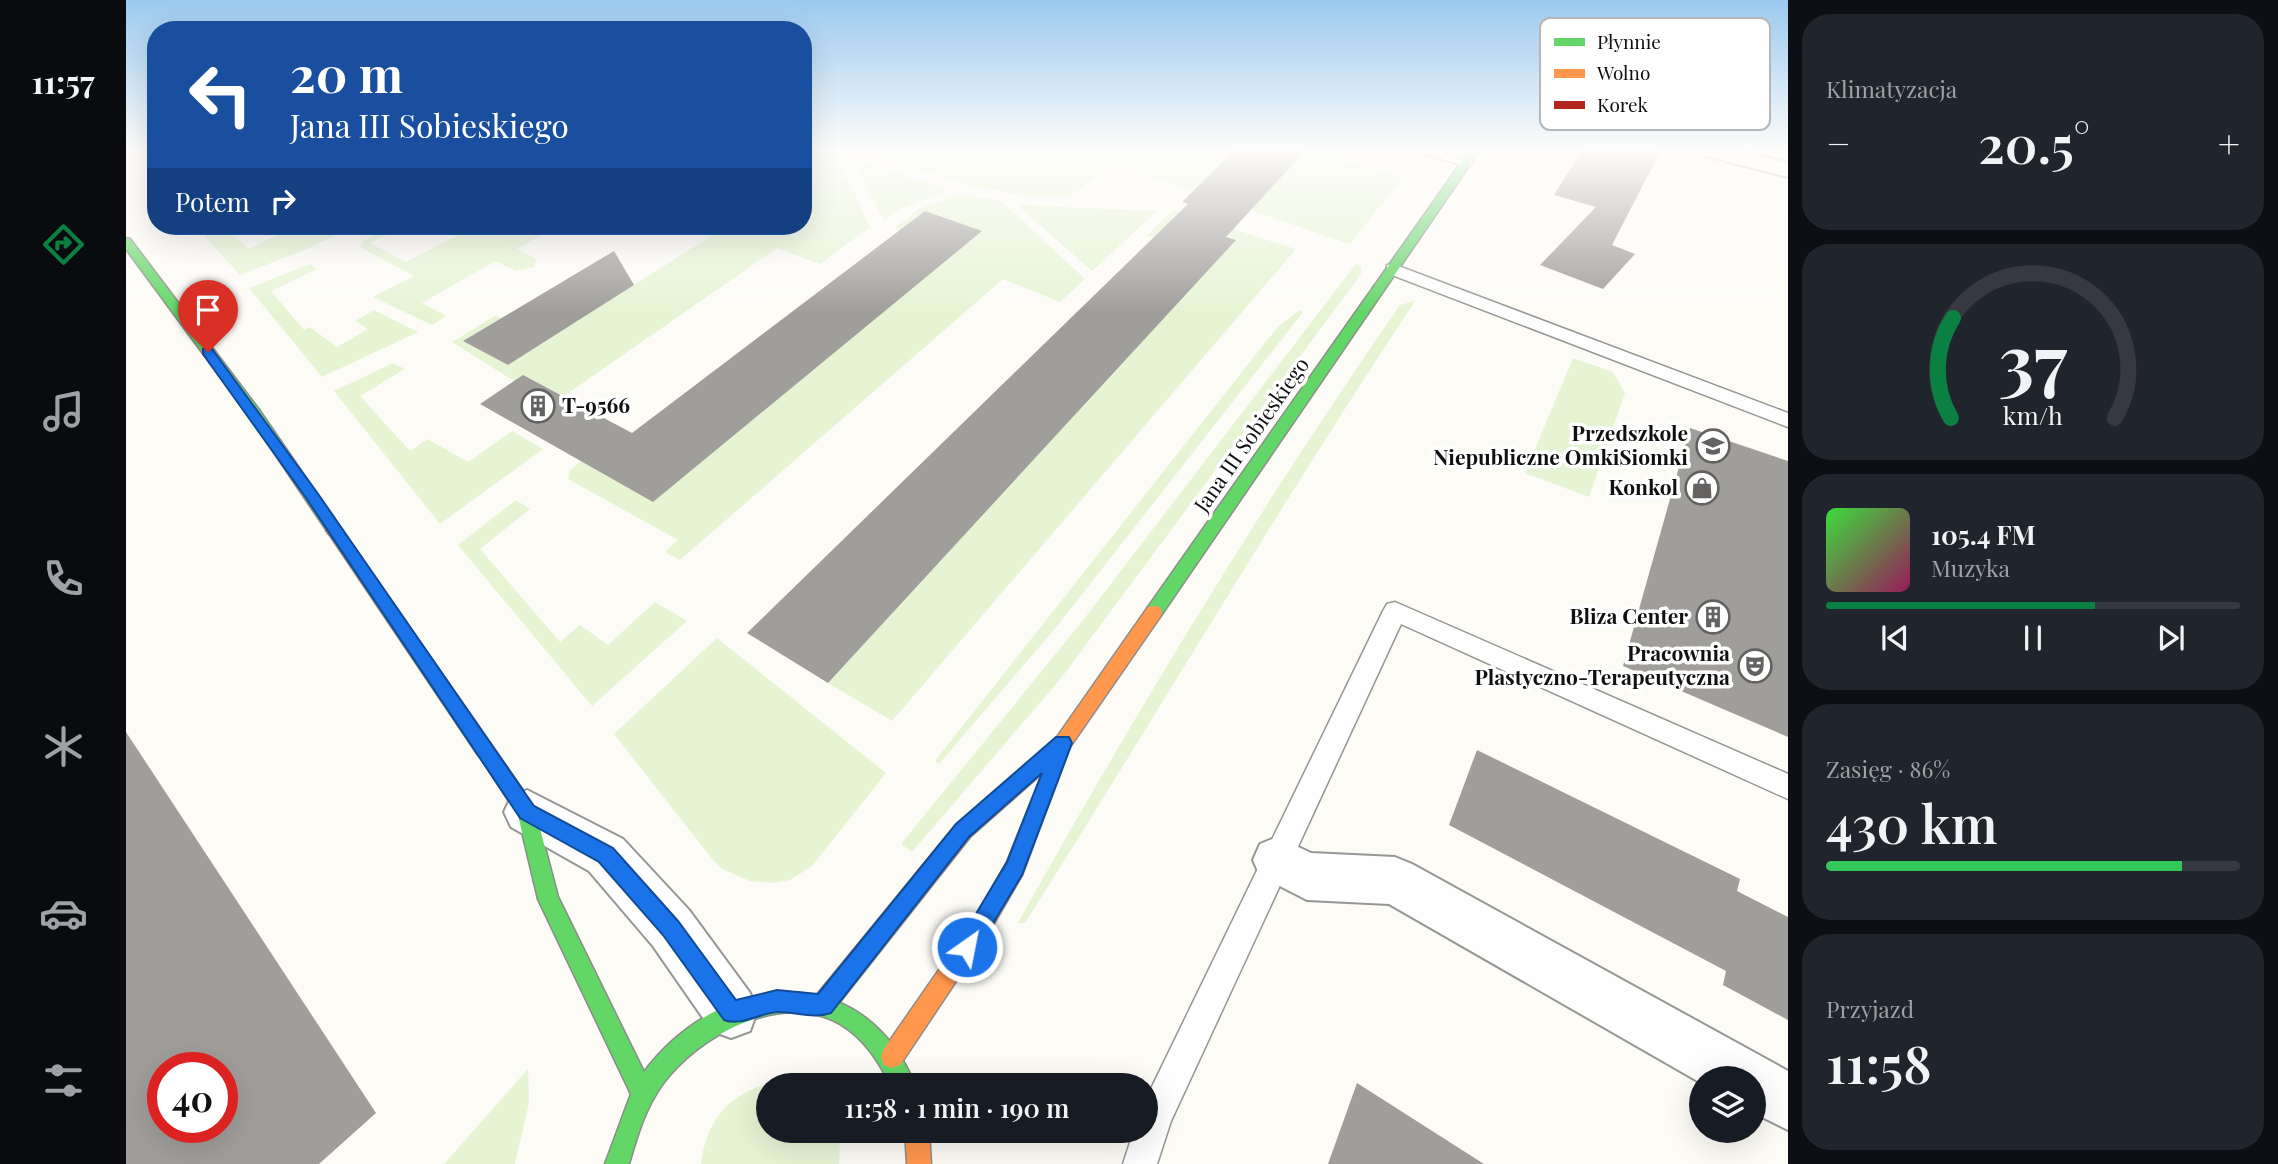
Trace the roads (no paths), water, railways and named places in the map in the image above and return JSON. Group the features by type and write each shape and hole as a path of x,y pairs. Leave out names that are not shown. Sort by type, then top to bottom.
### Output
{"street":[{"name":"Jana III Sobieskiego","path":"892,1057 982,925 1015,868 1063,743 1438,204"},
{"path":"126,242 255,414 527,812 548,899 642,1092"},
{"name":"Jana III Sobieskiego","path":"823,1005 962,831 1063,743"},
{"path":"527,812 606,855 671,928 732,1012"},
{"path":"1278,859 1307,876 1395,881 1724,1066"},
{"path":"617,1164 620,1144 642,1092 668,1057 698,1031 732,1012 777,1001 823,1005 862,1025 892,1057 899,1073"},
{"path":"1766,1090 1788,1102"},
{"path":"918,1143 919,1164"}],"lane":[{"path":"1393,269 1788,420"},
{"path":"1140,1164 1155,1117 1395,611 1788,787"}],"place":[{"name":"T-9566","path":"538,406"},
{"name":"Przedszkole Niepubliczne OmkiSiomki","path":"1713,446"},
{"name":"Konkol","path":"1702,488"},
{"name":"Bliza Center","path":"1713,617"},
{"name":"Pracownia Plastyczno-Terapeutyczna","path":"1755,666"}]}
